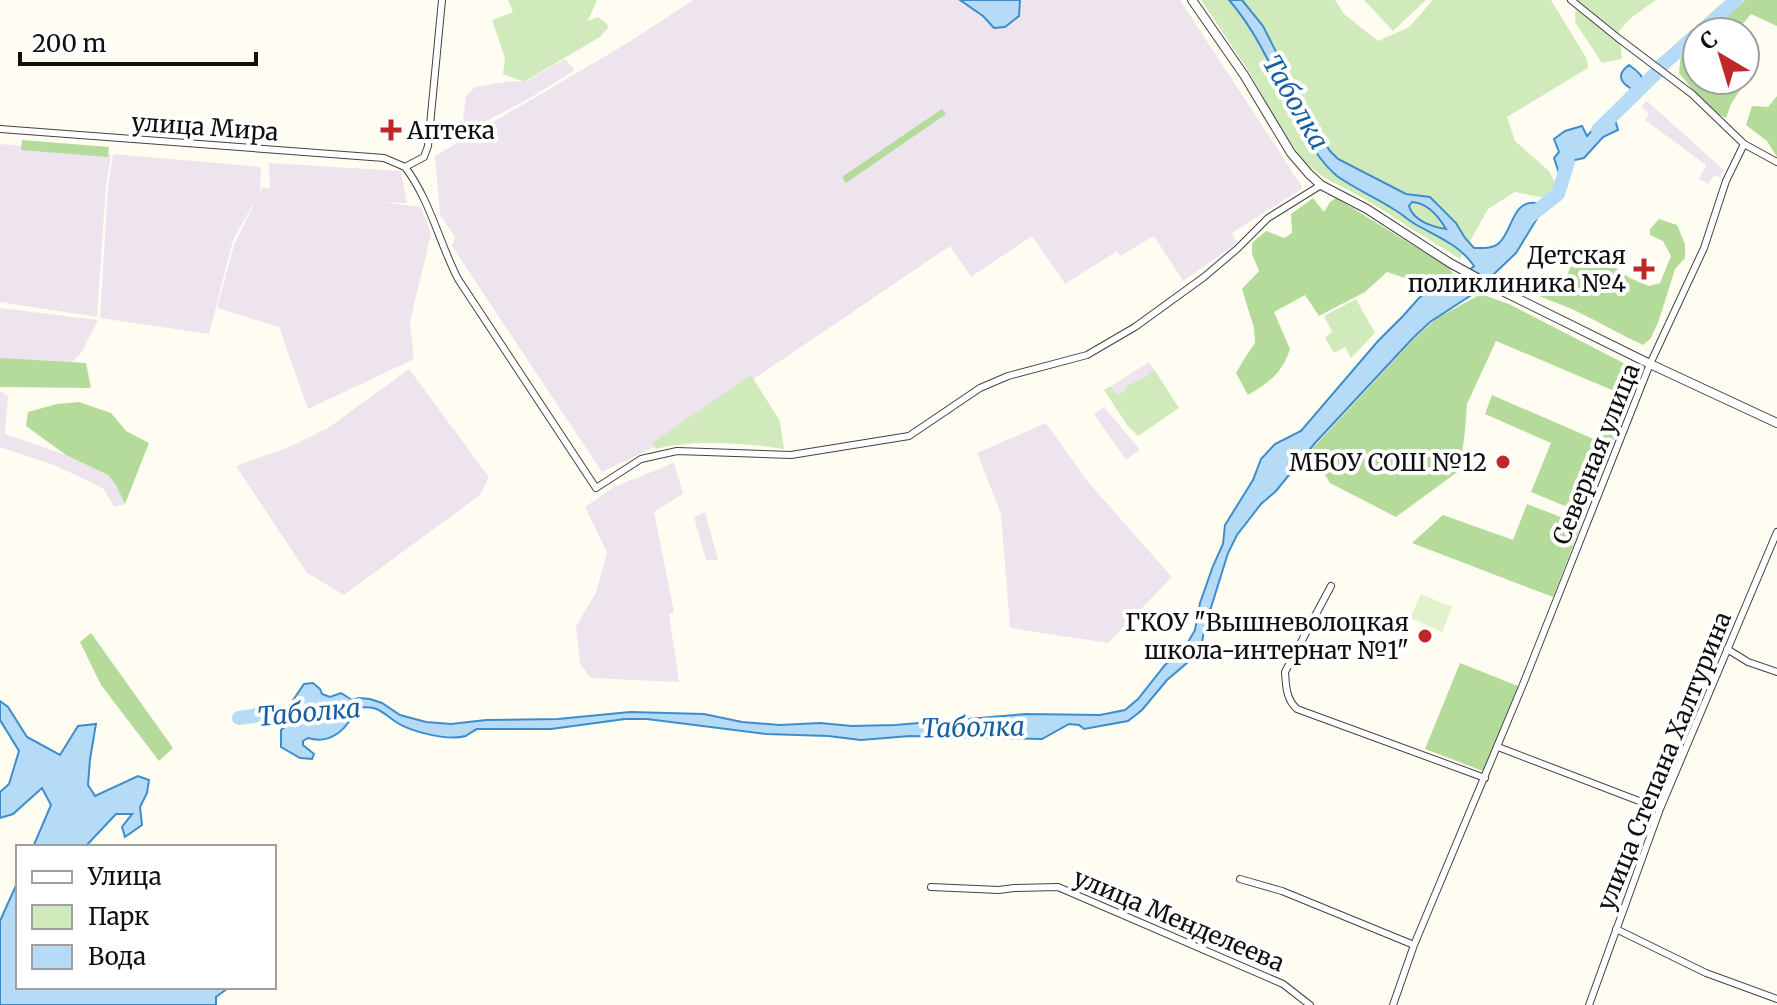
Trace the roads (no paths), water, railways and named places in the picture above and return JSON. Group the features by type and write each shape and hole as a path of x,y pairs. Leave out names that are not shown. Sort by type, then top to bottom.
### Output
{"street":[{"path":"442,0 428,146 424,157 405,167 419,185 458,279 596,488 641,459 677,451 791,455 909,436 980,388 1008,376 1087,355 1135,327 1204,277 1268,218 1321,185"},
{"path":"1192,0 1244,75 1291,153 1321,185 1367,209 1490,285 1777,423"},
{"path":"1571,0 1692,94 1744,144 1777,162"},
{"name":"улица Мира","path":"0,129 384,158 405,167"},
{"name":"Северная улица","path":"1393,1005 1414,945 1498,747 1650,364 1704,248 1726,181 1744,144"},
{"name":"улица Степана Халтурина","path":"1589,1005 1660,809 1777,532"},
{"path":"1331,586 1285,672 1286,688 1293,705 1485,778"},
{"path":"1727,649 1748,662 1777,672"},
{"path":"1498,747 1660,809"},
{"path":"1240,879 1282,891 1414,945"},
{"name":"улица Менделеева","path":"931,887 999,890 1058,887 1283,984 1310,1005"},
{"path":"1616,929 1706,973 1777,999"}],"water":[{"path":"960,0 1020,0 1019,16 1005,27 994,28"},
{"path":"1229,0 1242,0 1263,26 1311,121 1338,159 1406,194 1430,197 1456,223 1474,248 1497,245 1522,206 1536,203 1541,212 1516,253 1473,294 1430,322 1413,338 1261,504 1237,535 1228,553 1202,643 1194,657 1128,721 1084,729 1069,724 1042,739 910,736 861,740 766,734 647,719 551,729 477,729 466,736 450,737 411,729 378,710 363,707 355,708 338,734 303,741 303,745 314,754 312,759 300,758 281,747 281,730 292,718 255,720 255,709 289,706 304,684 313,683 322,694 330,697 341,693 352,700 370,699 400,715 451,724 630,712 704,714 742,722 780,725 820,723 852,726 1026,714 1100,715 1125,710 1187,644 1195,630 1200,603 1223,544 1225,525 1253,480 1261,459 1275,444 1301,431 1419,298 1434,286 1460,278 1474,266 1455,247 1330,170 1295,116 1266,56","holes":["1412,202 1432,211 1446,229 1430,225 1415,216 1409,206"]},
{"path":"1629,65 1646,84 1647,88 1641,93 1626,85 1621,78"},
{"path":"1611,117 1618,130 1603,137 1584,158 1570,161 1566,178 1561,179 1554,158 1559,152 1554,139 1565,131 1582,126 1587,136 1602,120"},
{"path":"0,701 8,707 27,737 60,755 78,726 96,724 88,785 95,796 138,776 149,780 140,807 142,825 125,837 122,827 132,814 116,814 87,845 34,845 51,805 42,788 13,814 0,818 0,792 9,784 19,751 0,720"},
{"path":"16,885 16,989 227,989 216,997 216,1005 0,1005 0,921"}],"waterway":[{"name":"Таболка","path":"1718,16 1736,0"},
{"name":"Таболка","path":"1661,66 1681,48"},
{"name":"Таболка","path":"1598,130 1657,72"},
{"name":"Таболка","path":"1525,220 1558,194 1568,162"},
{"name":"Таболка","path":"239,718 274,713"}],"place":[{"name":"Аптека","path":"391,130"},
{"name":"Детская поликлиника №4","path":"1644,269"},
{"name":"МБОУ СОШ №12","path":"1503,462"},
{"name":"ГКОУ \"Вышневолоцкая школа-интернат №1\"","path":"1425,636"}]}
